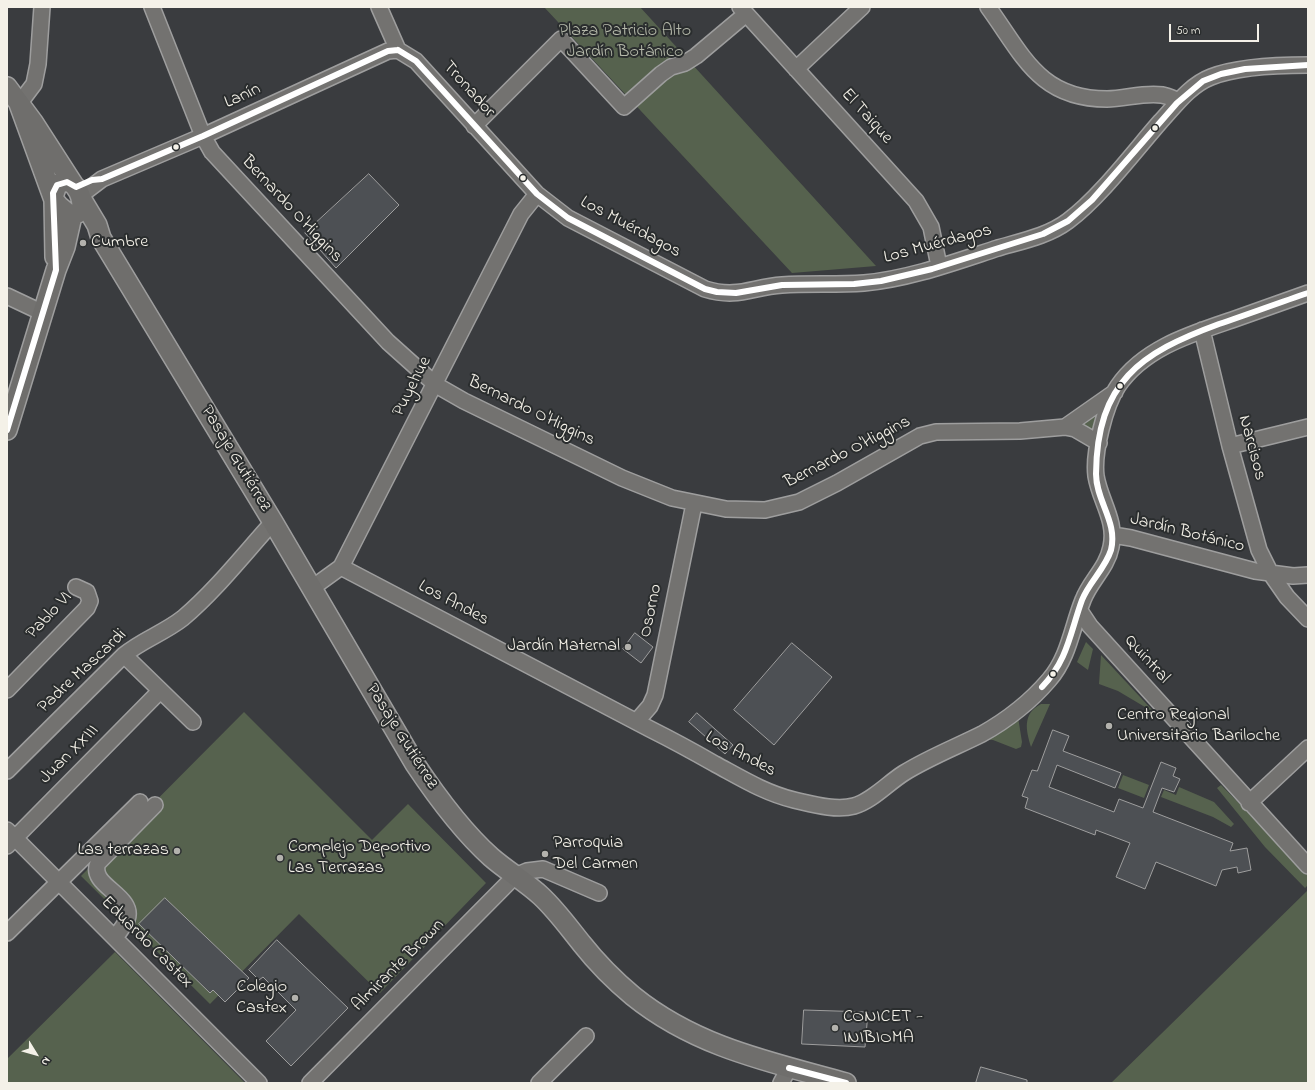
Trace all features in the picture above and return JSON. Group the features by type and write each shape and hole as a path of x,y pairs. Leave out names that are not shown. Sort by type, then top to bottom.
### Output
{"main road":[{"name":"Pasaje Gutiérrez","path":"7,87 33,122 76,199 273,522 432,790 490,856 551,906 607,971 633,996 691,1034 728,1049 786,1078 846,1083"},
{"name":"Pasaje Gutiérrez","path":"19,104 54,198"},
{"path":"7,430 56,270 65,247 76,199 66,182 61,183 55,189 56,270"},
{"path":"54,198 67,213 76,199"}],"street":[{"path":"19,104 34,84 38,64 42,7"},
{"name":"Bernardo O'Higgins","path":"152,7 203,136 212,152 388,342 436,385 464,401 622,478 672,498 694,504 726,509 765,510 799,502 838,483 920,436 936,432 1020,431 1065,427 1082,432 1099,443"},
{"path":"379,7 398,50"},
{"path":"796,69 862,7"},
{"path":"988,7 1034,71 1056,89 1074,96 1090,98 1107,99 1162,95 1179,101"},
{"path":"474,126 561,39 624,107 661,74 671,67 686,63 696,56 743,10"},
{"name":"El Taique","path":"743,10 916,201 931,227 939,266"},
{"name":"Lanín","path":"76,199 92,180 102,179 203,136 388,51 398,50"},
{"name":"Tronador","path":"398,50 407,53 416,61 537,194"},
{"name":"Los Muérdagos","path":"537,194 568,218 705,289 716,292 728,294 780,285 864,282 886,279 939,266 1039,236 1068,222 1114,175 1179,101 1196,85 1210,77 1274,66 1308,66"},
{"name":"Puyehue","path":"312,588 342,567 522,214 537,194"},
{"name":"Jardín Botánico","path":"1308,293 1202,330 1166,346 1149,356 1124,379 1114,392 1099,443 1096,476 1110,517 1113,535 1132,538 1255,571 1293,576 1308,575"},
{"path":"7,296 43,313"},
{"name":"Narcisos","path":"1202,330 1230,446 1259,550 1271,574 1287,597 1308,619"},
{"path":"1065,427 1114,392"},
{"path":"1230,446 1308,427"},
{"name":"Osorno","path":"637,722 650,706 655,695 694,504"},
{"name":"Padre Mascardi","path":"7,771 124,655 136,645 168,629 203,599 273,522"},
{"path":"1080,612 1082,601 1090,585 1105,566 1111,550 1113,535"},
{"name":"Los Andes","path":"342,567 637,722 752,785 772,794 822,806 840,808 854,806 868,799 907,772 984,732 1020,708 1049,681 1060,665 1080,612"},
{"name":"Pablo VI","path":"7,690 87,608 90,601 87,592 76,587"},
{"name":"Quintral","path":"1080,612 1090,626 1249,803 1308,866"},
{"path":"124,655 192,722"},
{"name":"Juan XXIII","path":"10,838 160,691"},
{"path":"1249,803 1308,748"},
{"path":"7,933 140,802"},
{"path":"115,938 127,919 127,910 120,898 98,876 96,868 98,863 155,805"},
{"name":"Eduardo Castex","path":"10,838 59,882 259,1083"},
{"path":"515,876 527,871 543,869 599,893"},
{"name":"Almirante Brown","path":"310,1083 515,876"},
{"path":"539,1083 586,1036"}],"green space":[{"name":"Plaza Patricio Alto Jardín Botánico","path":"544,7 640,7 876,266 792,273"},
{"path":"1100,406 1098,428 1090,432 1082,428 1095,407"},
{"path":"1086,642 1093,649 1088,670 1077,662"},
{"path":"1101,655 1155,713 1118,691 1099,684"},
{"path":"1041,704 1050,704 1031,747 1027,729 1028,718 1035,708"},
{"name":"Complejo Deportivo Las Terrazas","path":"244,712 372,840 408,804 486,883 380,993 299,914 210,1004 81,876"},
{"path":"1018,717 1022,742 1021,747 1016,749 993,740 979,739"},
{"path":"1123,775 1149,785 1144,798 1118,788"},
{"path":"1221,785 1297,862 1308,876 1308,885 1305,888 1265,847 1217,788"},
{"path":"1179,787 1214,802 1234,824 1231,827 1213,817 1161,797 1164,790 1176,795"},
{"path":"1308,890 1308,1083 1111,1083"},
{"path":"115,952 245,1083 7,1083 7,1059"}],"building":[{"path":"369,174 399,205 336,268 305,233"},
{"path":"635,633 653,647 641,663 623,649"},
{"path":"792,643 832,677 774,745 734,710"},
{"path":"697,713 733,745 725,754 689,722"},
{"path":"1053,730 1069,736 1063,751 1121,773 1115,788 1057,765 1049,787 1114,812 1119,799 1143,808 1161,762 1176,768 1173,776 1180,779 1174,792 1162,788 1153,812 1233,843 1230,851 1247,848 1251,870 1238,873 1237,867 1222,870 1216,886 1156,862 1145,889 1116,877 1130,843 1096,830 1095,835 1025,808 1028,798 1022,796 1032,770 1037,771"},
{"path":"165,898 249,978 225,1002 213,990 210,993 139,924"},
{"path":"277,940 348,1008 291,1066 266,1041 296,1010 263,977 259,980 249,970"},
{"name":"CONICET - INIBIOMA","path":"804,1010 868,1012 865,1047 802,1044"},
{"path":"981,1067 1027,1080 1027,1083 976,1083"}],"transit line":[{"path":"398,50 416,61 537,194 568,218 705,289 717,292 736,293 782,285 854,284 881,281 932,269 1043,234 1068,221 1092,200 1177,103 1203,81 1221,74 1245,69 1308,65"},
{"path":"7,430 56,270 53,193 57,185 67,182 76,187 92,180 102,179 203,136 388,51 398,50"},
{"path":"1042,687 1058,667 1067,646 1085,593 1105,563 1111,550 1112,530 1099,493 1096,474 1098,442 1105,416 1115,394 1128,375 1146,360 1167,347 1191,335 1219,324 1308,293"},
{"path":"789,1068 846,1083"}],"place":[{"name":"Cumbre","path":"83,243"},
{"name":"Jardín Maternal","path":"628,647"},
{"name":"Centro Regional Universitario Bariloche","path":"1109,726"},
{"name":"Las terrazas","path":"177,851"},
{"name":"Parroquia Del Carmen","path":"545,854"},
{"name":"Complejo Deportivo Las Terrazas","path":"280,858"},
{"name":"Colegio Castex","path":"295,998"},
{"name":"CONICET - INIBIOMA","path":"835,1028"}]}
